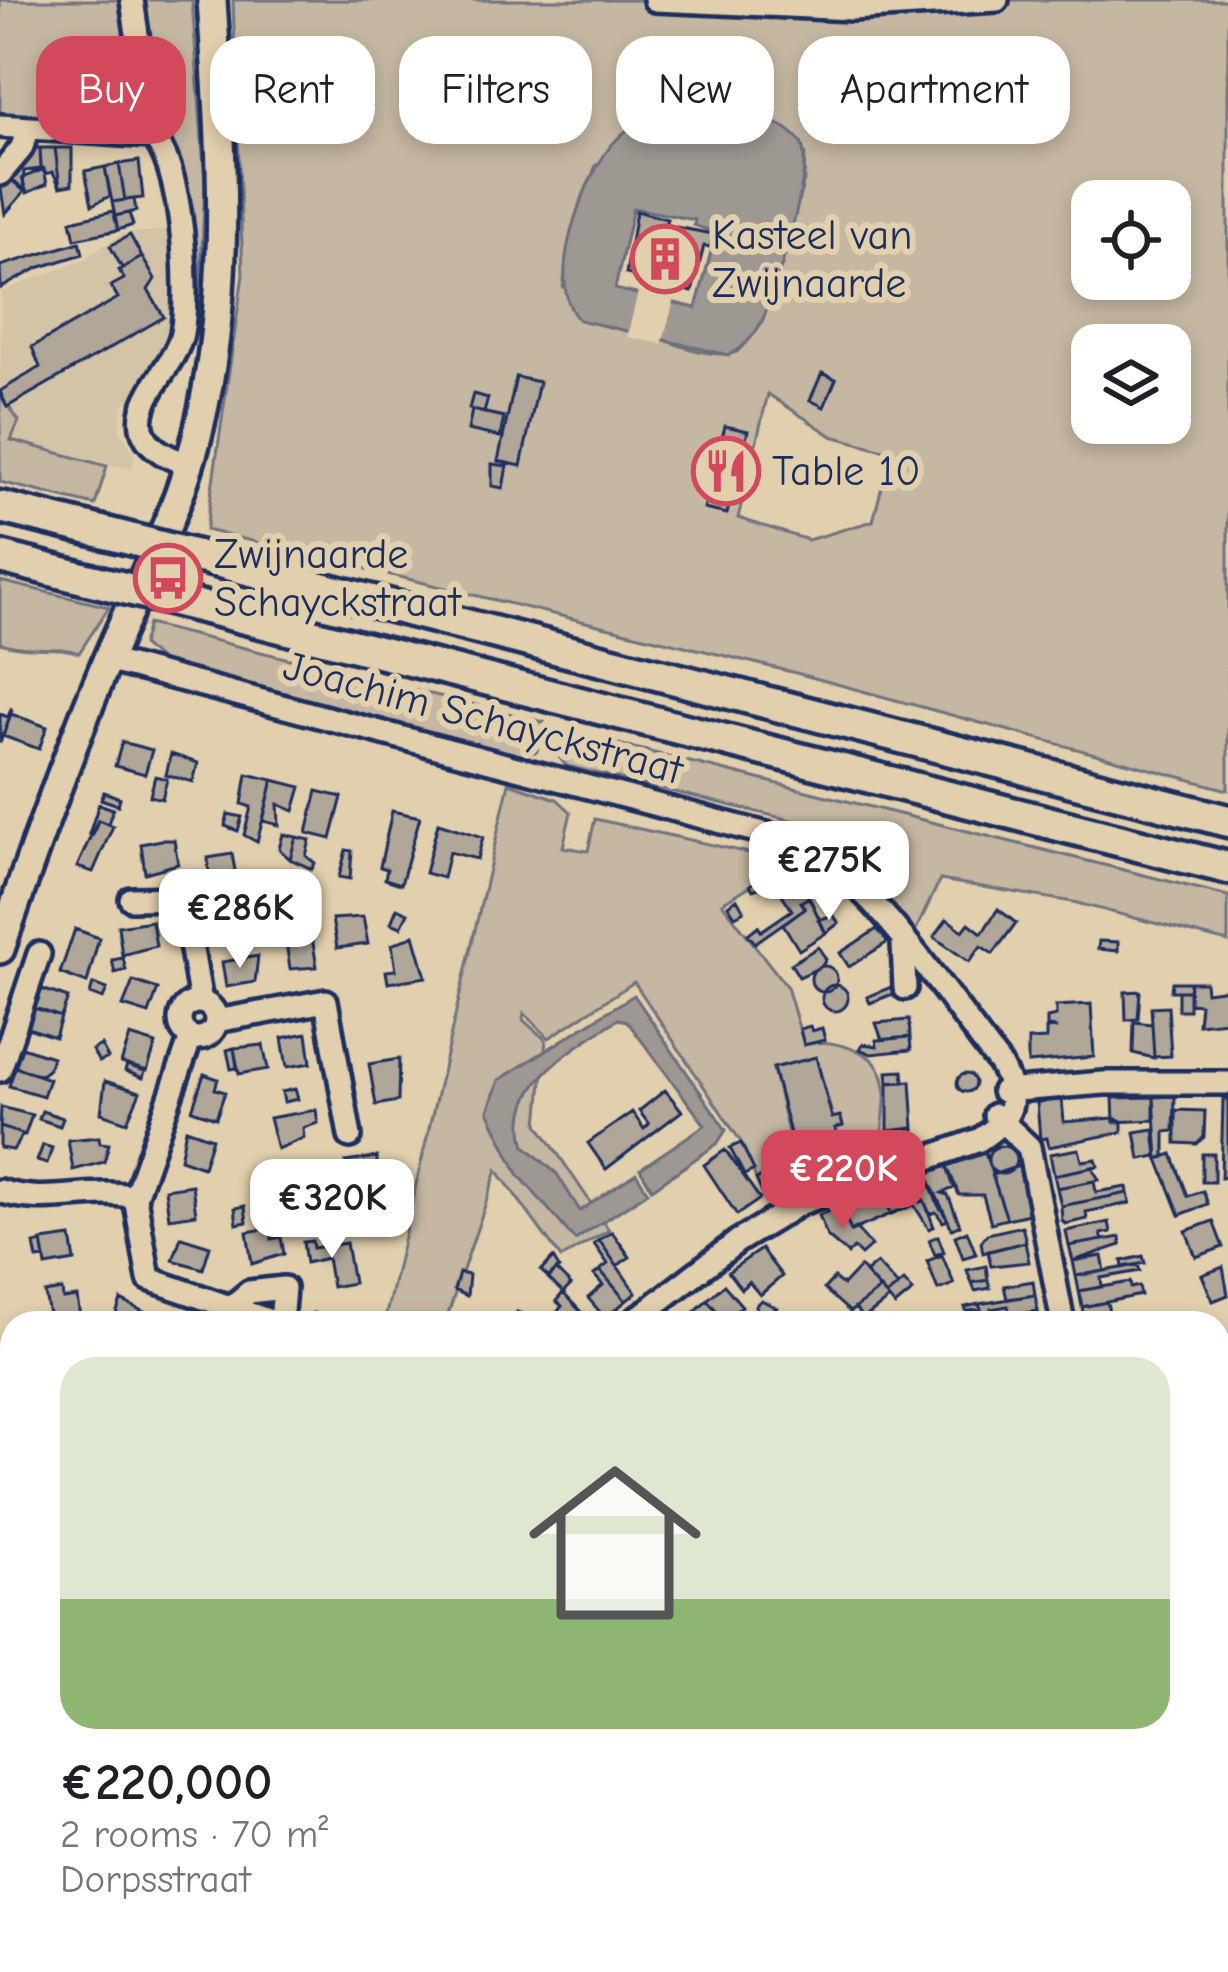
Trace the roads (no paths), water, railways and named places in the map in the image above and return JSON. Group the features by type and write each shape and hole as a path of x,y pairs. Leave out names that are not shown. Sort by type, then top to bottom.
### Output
{"highway":[{"path":"0,507 1228,821"},
{"path":"0,557 1228,868"}],"main road":[{"path":"0,950 12,878 189,465 211,367 222,274 223,180 212,0"}],"street":[{"path":"132,0 137,36"},
{"path":"655,0 834,8 997,0"},
{"path":"0,126 36,128"},
{"path":"0,174 21,149 29,128"},
{"path":"160,144 177,197 182,333 142,417 145,436 163,454 189,465"},
{"name":"Joachim Schayckstraat","path":"107,660 797,842 836,867 903,944 999,1063 1008,1090"},
{"path":"131,899 183,898 201,1002"},
{"path":"903,944 905,988"},
{"path":"0,1070 39,954"},
{"path":"216,1022 326,1001 350,1136"},
{"path":"191,1037 209,1035 216,1022 211,1006 201,1002"},
{"path":"191,1037 182,1028 182,1013 201,1002"},
{"path":"191,1037 135,1197 149,1279 243,1311"},
{"path":"646,1311 738,1240 801,1203 918,1155 979,1140 1014,1103 1008,1090 1189,1080 1228,1083"},
{"path":"999,1119 1029,1147 1062,1311"},
{"path":"0,1191 34,1201 115,1192 135,1197"},
{"path":"231,1307 249,1292 284,1288 281,1311"}],"place":[{"name":"Kasteel van Zwijnaarde","path":"665,259"},
{"name":"Table 10","path":"726,471"},
{"name":"Zwijnaarde Schayckstraat","path":"168,578"}]}
